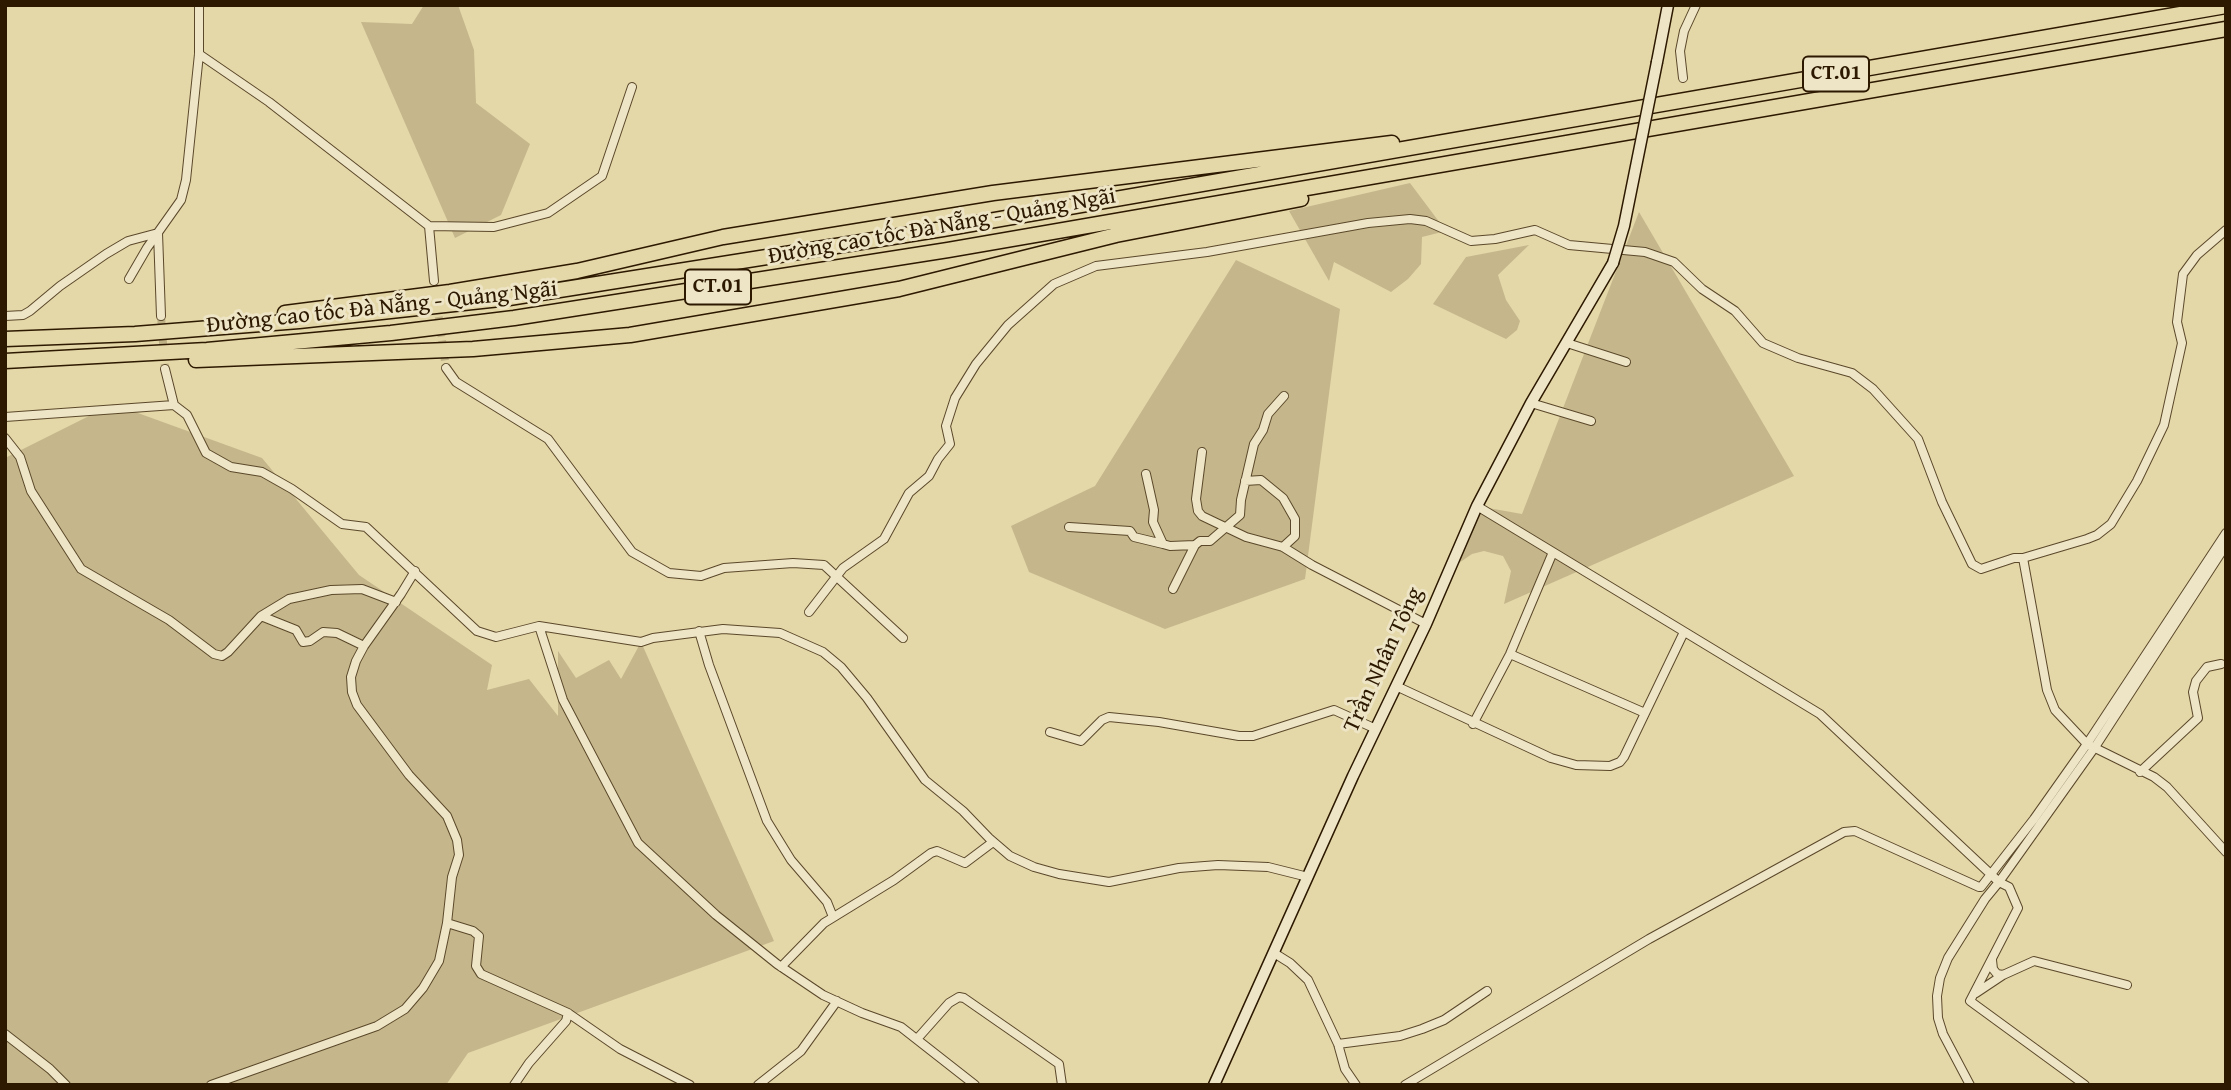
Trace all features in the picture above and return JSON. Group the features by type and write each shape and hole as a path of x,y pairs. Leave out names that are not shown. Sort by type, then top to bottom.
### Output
{"highway":[{"name":"CT.01","path":"1411,144 1584,117 2226,6"},
{"name":"CT.01","path":"1427,171 1527,150 2226,29"},
{"path":"135,334 450,292 552,275 723,237 993,193 1411,144"},
{"name":"Đường cao tốc Đà Nẵng - Quảng Ngãi","path":"5,340 135,334 388,313 509,298 915,234 1411,144"},
{"path":"5,362 143,362 369,354 473,349 630,335 899,289 1116,235 1427,171"},
{"name":"Đường cao tốc Đà Nẵng - Quảng Ngãi","path":"5,362 207,351 514,318 1427,171"}],"street":[{"path":"129,279 181,200 186,180 199,54 198,5"},
{"name":"Trần Nhân Tông","path":"1214,1085 1426,624 1477,506 1531,403 1612,263 1624,226 1668,5"},
{"path":"1683,78 1679,51 1696,5"},
{"path":"199,54 269,102 429,226 494,227 548,213 602,176 632,87"},
{"path":"809,612 855,558 884,539 909,493 929,476 950,444 946,426 955,398 976,364 1008,325 1054,284 1096,266 1207,252 1368,223 1416,219 1471,241 1535,230 1569,245 1645,252 1674,262 1702,289 1735,311 1763,343 1798,358 1852,373 1873,389 1918,439 1942,502 1976,568 2023,558 2087,539 2111,524 2137,481 2164,425 2182,343 2177,322 2183,274 2197,255 2226,230"},
{"path":"429,226 434,281"},
{"path":"5,316 23,315 60,286 128,241 158,233"},
{"path":"158,233 161,316"},
{"path":"1567,343 1626,362"},
{"path":"446,368 456,383 548,439 632,552 669,573 701,576 724,568 793,563 824,565 838,575 903,638"},
{"path":"165,369 173,405"},
{"path":"1173,589 1195,545 1200,541 1210,541 1240,515 1254,444 1263,430 1268,414 1284,396"},
{"path":"1531,403 1591,422"},
{"path":"5,417 173,405 187,415 206,453 231,467 262,472 342,524 366,527 477,631 496,637 539,626 641,642 723,629 780,633 823,652 853,680 925,780 963,811 1010,856 1034,867 1109,882 1179,868 1218,865 1268,867 1308,877"},
{"path":"5,438 20,457 32,491 81,569 169,620 214,654 222,656 228,652 261,615 289,599 331,590 362,589 396,602"},
{"path":"1202,452 1196,499 1198,511 1202,516 1246,537 1283,547 1426,624"},
{"path":"1146,474 1154,510 1153,522 1163,544"},
{"path":"1245,481 1261,480 1283,498 1295,519 1295,536 1283,547"},
{"path":"1477,506 1820,713 1999,882 2009,887 2018,908 1970,1001 2085,1085"},
{"path":"1069,527 1130,531 1133,537 1170,546 1195,545"},
{"path":"1405,1085 1649,939 1844,832 1855,831 1979,887 1992,875 2091,746 2226,533"},
{"path":"1970,1085 1943,1034 1938,1018 1940,978 1951,951 2226,545"},
{"path":"1473,724 1510,654 1553,552"},
{"path":"2023,558 2047,690 2056,710 2091,746 2154,777 2167,787 2226,852"},
{"path":"211,1085 377,1026 405,1009 435,970 442,952 452,877 459,855 457,840 447,816 409,775 357,705 352,692 351,677 364,646 415,571"},
{"path":"261,615 296,630 303,642 308,642 323,632 337,633 364,646"},
{"path":"539,626 563,700 638,843 716,915 781,967 823,995 901,1027 975,1085"},
{"path":"699,631 767,821 791,860 824,898 833,917"},
{"path":"1396,686 1551,758 1576,765 1610,766 1624,757 1684,632"},
{"path":"1510,654 1645,713"},
{"path":"2140,772 2199,718 2193,692 2196,681 2207,667 2221,664"},
{"path":"1050,732 1081,741 1102,720 1109,717 1253,736 1334,710 1376,729"},
{"path":"781,967 833,917 931,853 937,851 963,864 993,842"},
{"path":"447,923 473,931 479,936 476,965 481,974 568,1013 620,1049 690,1085"},
{"path":"1274,953 1290,963 1308,981 1338,1044 1345,1069 1356,1085"},
{"path":"1992,960 1993,970 2004,975"},
{"path":"1974,994 2004,975 2034,961 2127,985"},
{"path":"1338,1044 1399,1036 1422,1029 1444,1020 1488,991"},
{"path":"917,1040 949,1003 959,997 964,998 1059,1064 1062,1085"},
{"path":"758,1085 800,1051 838,1001"},
{"path":"514,1085 529,1063 566,1021 568,1013"},
{"path":"5,1034 66,1085"}],"shaded area":[{"path":"424,5 458,5 474,50 476,103 530,144 501,215 455,238 361,22 412,24"},
{"path":"1410,183 1446,231 1422,237 1421,264 1391,292 1334,262 1329,281 1289,211"},
{"path":"1639,212 1794,476 1504,604 1511,571 1503,556 1484,551 1472,554 1456,565 1477,506 1522,514"},
{"path":"1529,245 1498,275 1506,300 1520,321 1517,330 1506,339 1433,304 1466,257"},
{"path":"1236,260 1340,309 1305,579 1165,629 1029,572 1011,526 1095,486"},
{"path":"113,404 262,458 359,575 492,665 487,690 529,679 558,716 558,651 576,678 609,660 621,679 641,642 774,941 468,1053 446,1085 5,1085 5,458"}],"tunnel":[{"path":"437,305 446,368"},
{"path":"161,316 165,369"}]}
